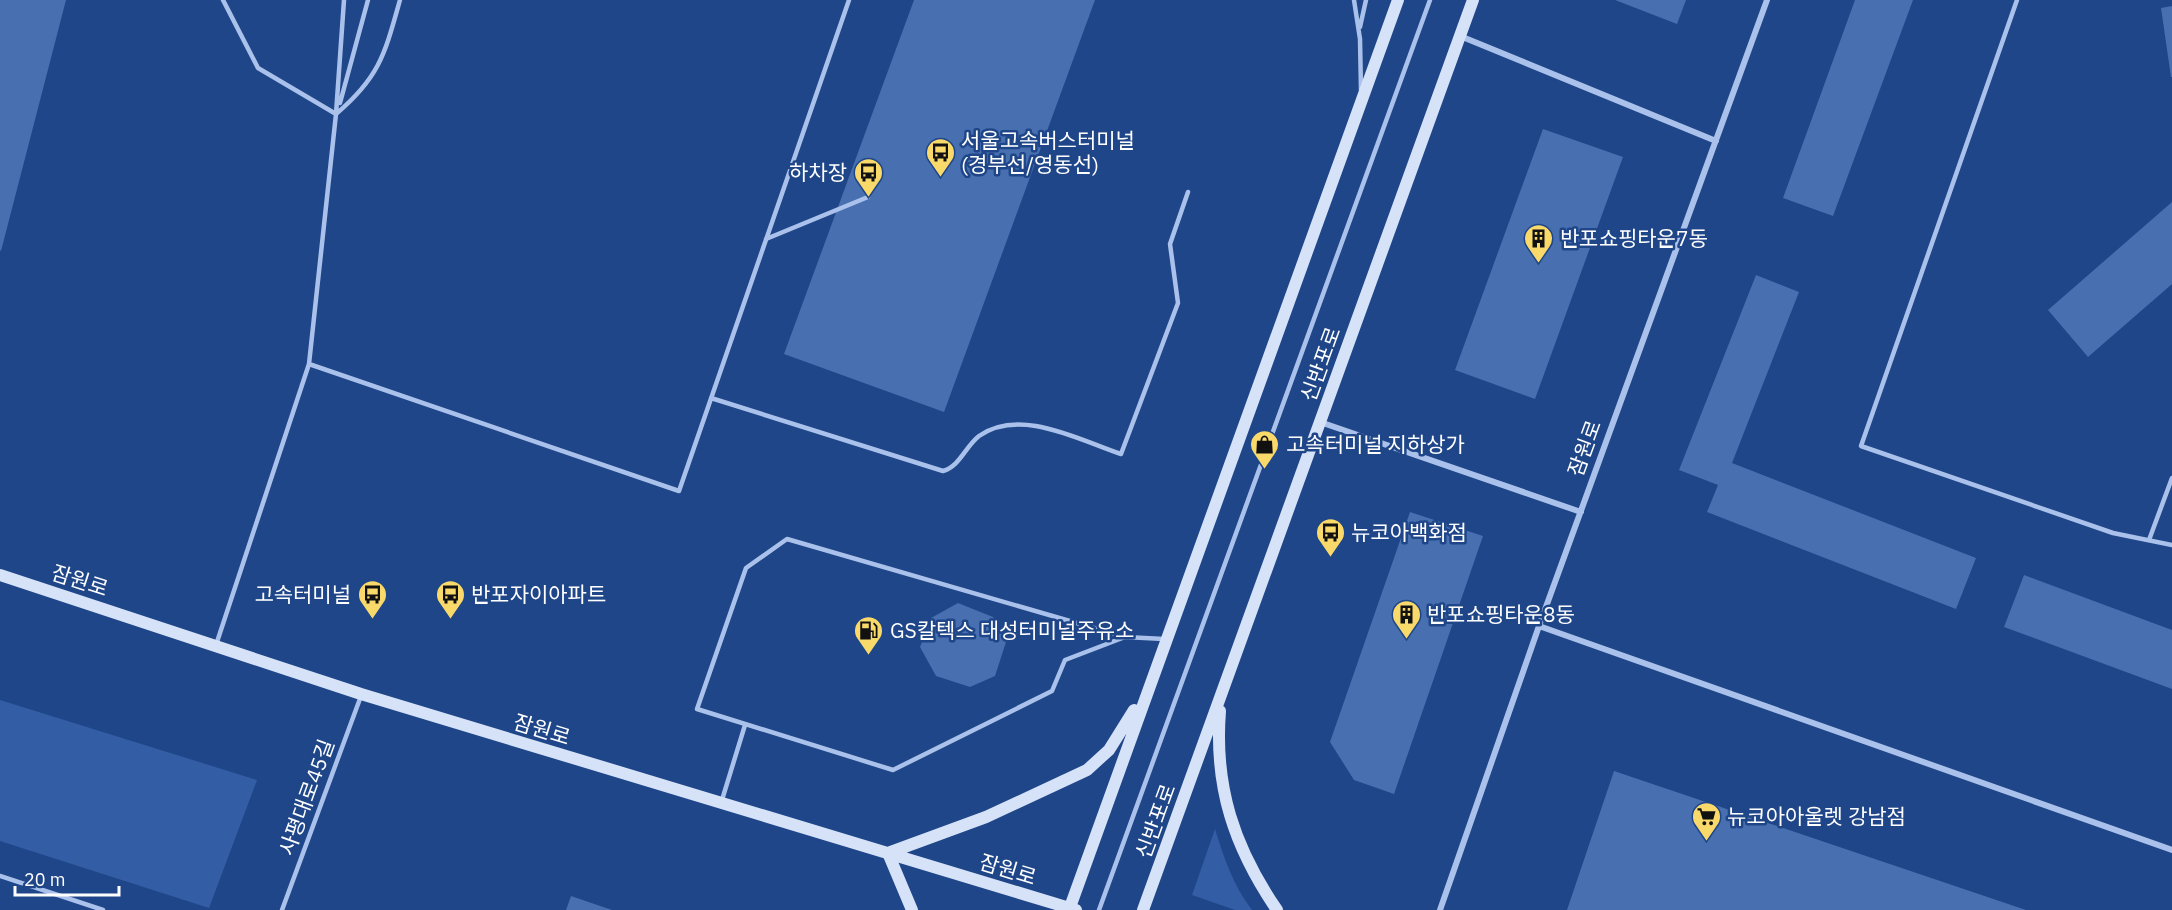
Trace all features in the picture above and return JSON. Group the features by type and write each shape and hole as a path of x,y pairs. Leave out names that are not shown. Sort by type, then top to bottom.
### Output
{"main road":[{"path":"1072,909 1165,643 1398,0"},
{"name":"신반포로","path":"1143,910 1473,0"},
{"name":"잠원로","path":"0,575 361,694 1072,909"},
{"path":"912,910 888,853 986,817 1087,770 1109,750 1122,732 1165,643"},
{"path":"1222,694 1218,744 1223,795 1238,839 1277,910"}],"street":[{"name":"잠원로","path":"1440,910 1539,626 1767,0"},
{"path":"1460,36 1716,141"},
{"path":"1320,422 1581,512"},
{"path":"1539,626 2172,850"}],"lane":[{"path":"223,0 258,68 336,114"},
{"path":"216,645 309,363 336,114 344,0"},
{"path":"336,114 368,0"},
{"path":"336,114 360,94 372,79 390,37 400,0"},
{"path":"309,363 679,491 849,0"},
{"path":"1354,0 1359,32 1360,105"},
{"path":"1359,32 1366,0"},
{"path":"1099,910 1430,0"},
{"path":"2017,0 1862,446 2113,533 2172,545"},
{"path":"711,398 943,471 953,466 980,436 998,426 1011,424 1039,426 1121,454 1178,303 1170,244 1188,192"},
{"path":"766,239 868,197"},
{"path":"2149,540 2172,478"},
{"path":"1125,638 1065,660 1052,691 893,770 745,726 697,709 746,568 787,539 1125,638 1165,643"},
{"name":"사평대로45길","path":"282,910 361,694"},
{"path":"721,804 745,726"},
{"path":"0,876 103,910"}],"shaded area":[{"path":"0,700 257,780 209,908 0,841"},
{"path":"1215,829 1234,881 1252,910 1235,910 1192,895"}],"building":[{"path":"0,0 66,0 1,251 0,250"},
{"name":"서울고속버스터미널 (경부선/영동선)","path":"914,0 1095,0 944,412 784,354"},
{"path":"1615,0 1686,0 1677,24"},
{"path":"1855,0 1913,0 1833,216 1783,198"},
{"path":"2172,6 2172,77 2171,77 2161,8"},
{"name":"반포쇼핑타운7동","path":"1543,129 1623,157 1535,399 1455,370"},
{"path":"2172,202 2172,284 2088,357 2048,310"},
{"path":"1756,275 1799,292 1732,463 1976,558 1956,609 1707,512 1718,485 1679,470"},
{"name":"반포쇼핑타운8동","path":"1410,512 1483,536 1394,794 1354,780 1330,742"},
{"path":"2024,575 2172,630 2172,689 2004,627"},
{"path":"958,603 993,617 1006,642 995,676 970,687 936,676 920,647 931,618"},
{"name":"뉴코아아울렛 강남점","path":"1614,771 2026,910 1567,910"},
{"path":"571,896 612,910 566,910"}],"place":[{"name":"서울고속버스터미널 (경부선/영동선)","path":"940,178"},
{"name":"하차장","path":"868,198"},
{"name":"반포쇼핑타운7동","path":"1539,264"},
{"name":"고속터미널 지하상가","path":"1265,470"},
{"name":"뉴코아백화점","path":"1330,558"},
{"name":"고속터미널","path":"372,620"},
{"name":"반포자이아파트","path":"450,620"},
{"name":"반포쇼핑타운8동","path":"1406,640"},
{"name":"GS칼텍스 대성터미널주유소","path":"869,656"},
{"name":"뉴코아아울렛 강남점","path":"1706,842"}]}
